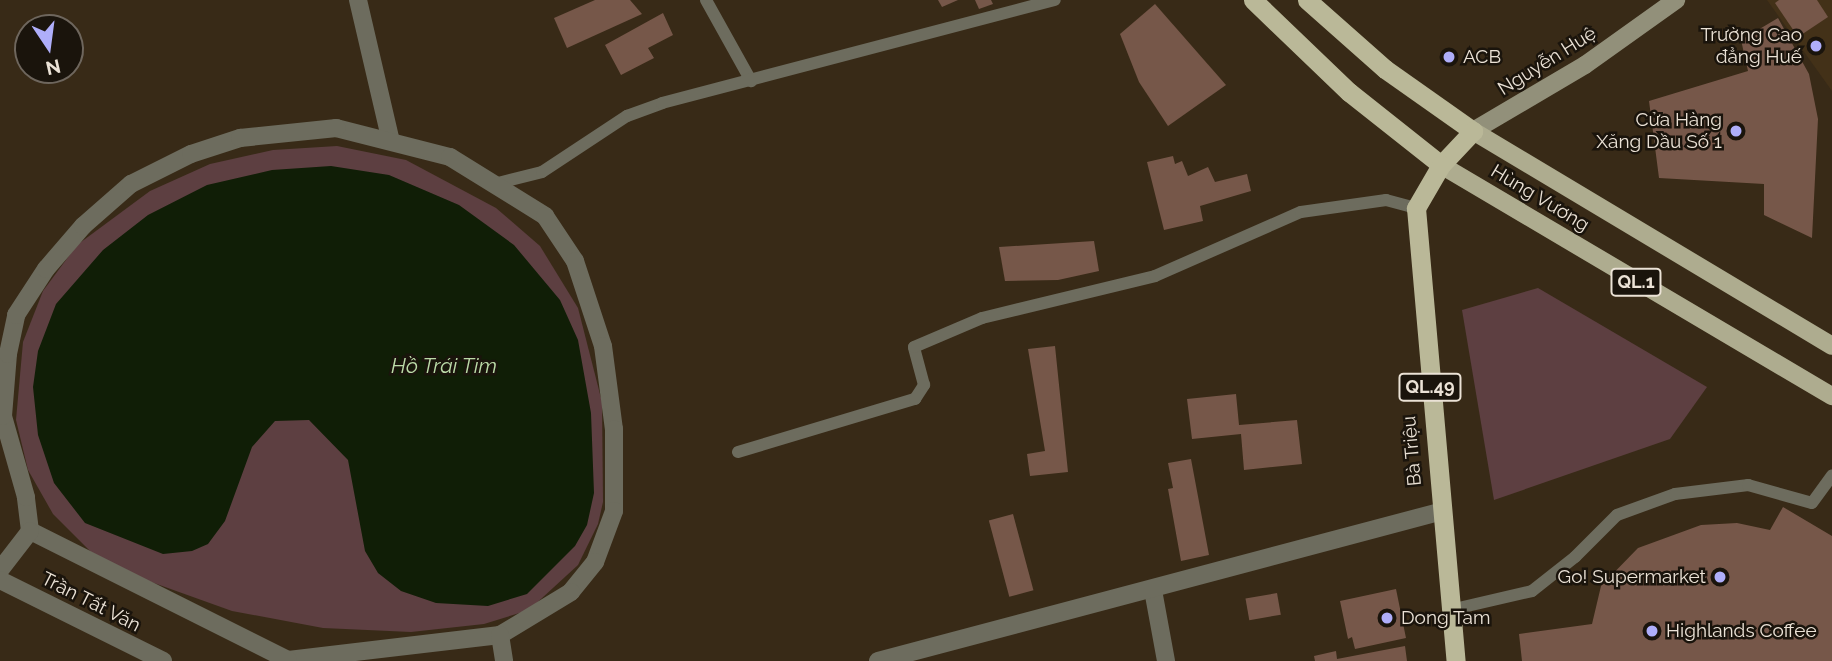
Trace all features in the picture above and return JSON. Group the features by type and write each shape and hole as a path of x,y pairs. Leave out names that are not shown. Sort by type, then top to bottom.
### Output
{"highway":[{"name":"Hùng Vương","path":"1253,0 1349,92 1441,165"},
{"name":"Hùng Vương","path":"1307,0 1385,69 1473,131"},
{"path":"1416,208 1441,165 1473,131"},
{"name":"Bà Triệu","path":"1416,208 1439,512 1455,661"}],"main road":[{"name":"Nguyễn Huệ","path":"1473,131 1585,65 1676,0"},
{"name":"Hùng Vương","path":"1473,131 1832,346"},
{"name":"Hùng Vương","path":"1441,165 1832,396"}],"street":[{"path":"358,0 390,138"},
{"path":"0,570 30,531 26,497 3,416 8,354 16,315 83,226 131,184 158,168 240,138 336,128 390,138 450,157 498,183 545,216 575,261 603,346 614,470 614,510 595,562 571,592 500,635 288,660 30,531"},
{"path":"878,661 1439,512"},
{"name":"Trần Tất Văn","path":"0,580 163,661"},
{"path":"1153,590 1166,661"},
{"path":"500,635 504,661"}],"lane":[{"path":"706,0 751,81"},
{"path":"498,183 542,172 627,116 1055,0"},
{"path":"738,452 915,399 924,385 914,347 982,318 1155,276 1301,212 1386,200 1416,208"},
{"path":"1450,610 1532,591 1617,515 1675,494 1748,485 1812,503 1832,475"}],"shaded area":[{"name":"Trường Cao đẳng Huế","path":"1767,0 1832,0 1832,91"},
{"name":"Hồ Trái Tim","path":"337,146 406,160 496,208 540,246 578,308 602,402 603,502 598,524 578,565 529,610 484,624 411,632 323,628 232,611 140,578 91,552 53,514 28,470 16,420 23,342 43,291 77,245 150,191 210,164 273,150"},
{"path":"1538,288 1707,387 1670,439 1494,500 1462,310"}],"water":[{"name":"Hồ Trái Tim","path":"331,166 389,175 459,205 514,245 560,300 578,340 591,413 594,493 587,525 575,546 527,594 488,606 436,603 401,591 378,573 365,551 348,460 309,420 275,421 252,447 225,521 208,544 192,551 163,554 85,523 54,483 38,435 33,387 38,351 56,304 103,250 148,215 207,185 272,170"}],"building":[{"path":"595,0 630,0 642,14 567,48 554,18"},
{"path":"938,0 958,0 942,7"},
{"path":"975,0 991,0 993,4 979,9"},
{"path":"1779,0 1817,0 1828,17 1798,37 1775,3"},
{"path":"1155,4 1226,85 1168,126 1139,82 1120,34"},
{"path":"663,13 673,35 648,48 654,58 621,75 605,45"},
{"name":"Cửa Hàng Xăng Dầu Số 1","path":"1778,18 1809,74 1818,119 1812,238 1764,215 1764,184 1659,178 1649,101 1748,71 1741,40"},
{"path":"1173,156 1175,164 1182,161 1188,176 1208,167 1215,182 1247,174 1251,191 1200,206 1203,221 1164,230 1147,162"},
{"path":"1094,241 1099,271 1058,280 1005,281 999,247"},
{"path":"1055,346 1068,472 1030,476 1027,454 1045,451 1028,349"},
{"path":"1236,394 1239,425 1297,420 1302,464 1244,470 1241,434 1192,439 1187,399"},
{"path":"1191,459 1209,555 1181,561 1168,489 1173,488 1168,463"},
{"name":"Go! Supermarket","path":"1783,507 1832,536 1832,661 1522,661 1519,634 1592,624 1601,586 1638,548 1701,525 1737,523 1770,530"},
{"path":"1013,514 1033,590 1009,597 989,520"},
{"path":"1396,589 1406,638 1355,649 1352,637 1348,639 1340,601"},
{"path":"1277,593 1281,615 1249,620 1245,599"},
{"path":"1405,646 1407,661 1315,661 1314,656 1336,651 1337,659"}],"place":[{"name":"Trường Cao đẳng Huế","path":"1816,46"},
{"name":"ACB","path":"1449,57"},
{"name":"Cửa Hàng Xăng Dầu Số 1","path":"1736,131"},
{"name":"Go! Supermarket","path":"1720,577"},
{"name":"Dong Tam","path":"1387,618"},
{"name":"Highlands Coffee","path":"1652,631"}]}
